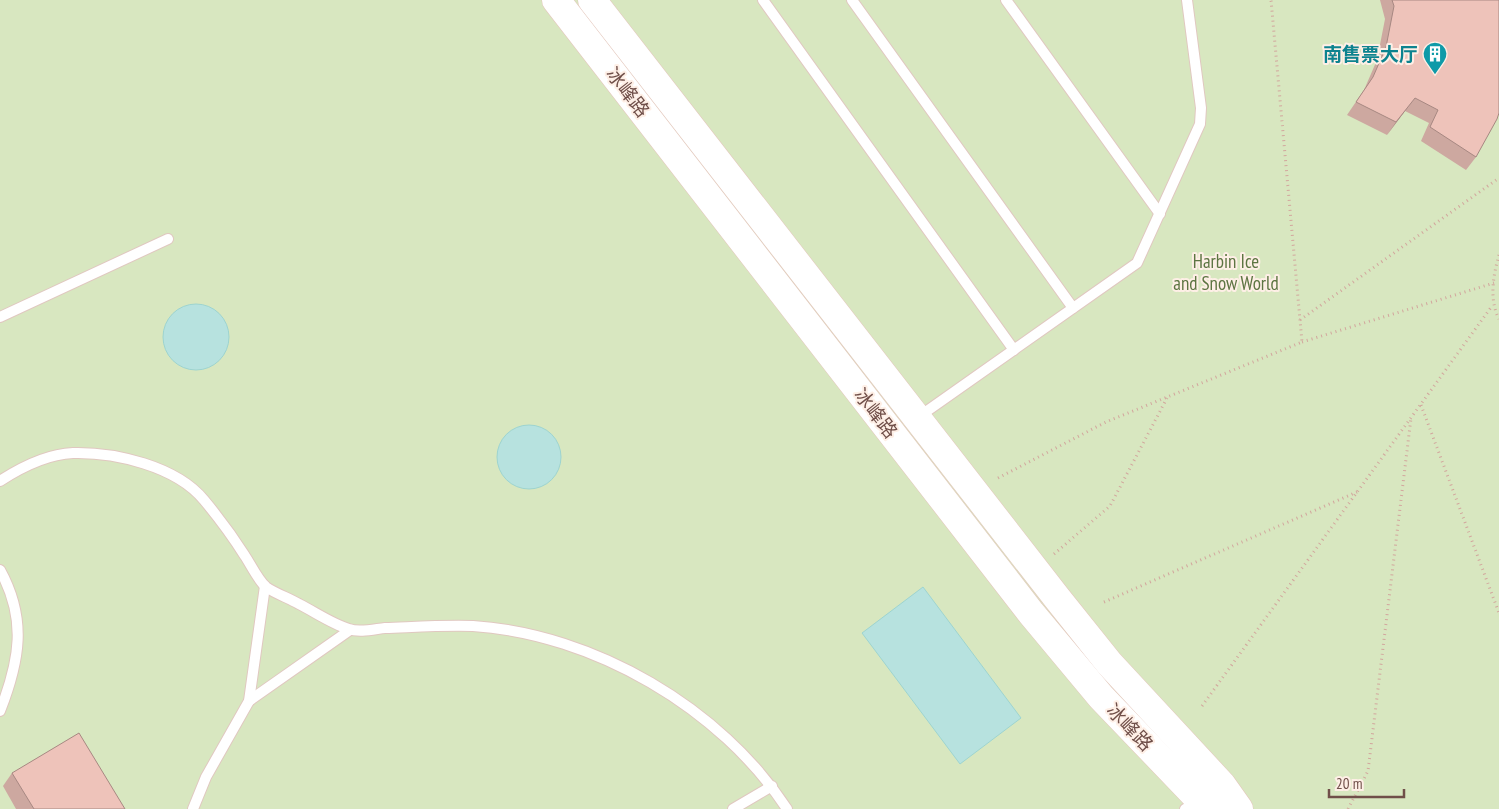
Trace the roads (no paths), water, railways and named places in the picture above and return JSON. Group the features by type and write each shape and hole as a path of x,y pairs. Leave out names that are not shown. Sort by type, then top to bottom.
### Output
{"street":[{"name":"冰峰路","path":"556,0 1031,613 1101,697 1207,798 1239,809"},
{"name":"冰峰路","path":"592,0 916,419 1109,663 1207,798"}],"lane":[{"path":"764,0 1014,350"},
{"path":"852,0 1073,308"},
{"path":"1006,0 1160,214"},
{"path":"916,419 1136,263 1200,124 1201,108 1187,0"},
{"path":"0,317 168,239"},
{"path":"0,481 15,472 43,460 72,453 126,458 154,467 179,479 202,497 230,532 265,586 350,630 474,626 520,633 558,642 603,658 654,683 684,704 742,754 772,786 787,809"},
{"path":"0,570 11,590 19,623 9,688 0,711"},
{"path":"192,809 206,777 250,701 265,586"},
{"path":"250,701 350,630"},
{"path":"733,809 772,786"}],"water":[{"path":"196,304 209,306 224,319 227,324 229,337 227,350 214,365 209,368 196,370 183,368 168,355 165,350 163,337 165,324 178,309 183,306"},
{"path":"529,425 547,431 555,439 561,457 555,475 547,483 529,489 511,483 503,475 497,457 503,439 511,431"},
{"path":"923,587 1021,718 960,764 862,633"}],"place":[{"name":"南售票大厅","path":"1435,75"}],"park label":[{"name":"Harbin Ice and Snow World","path":"1226,272"}]}
